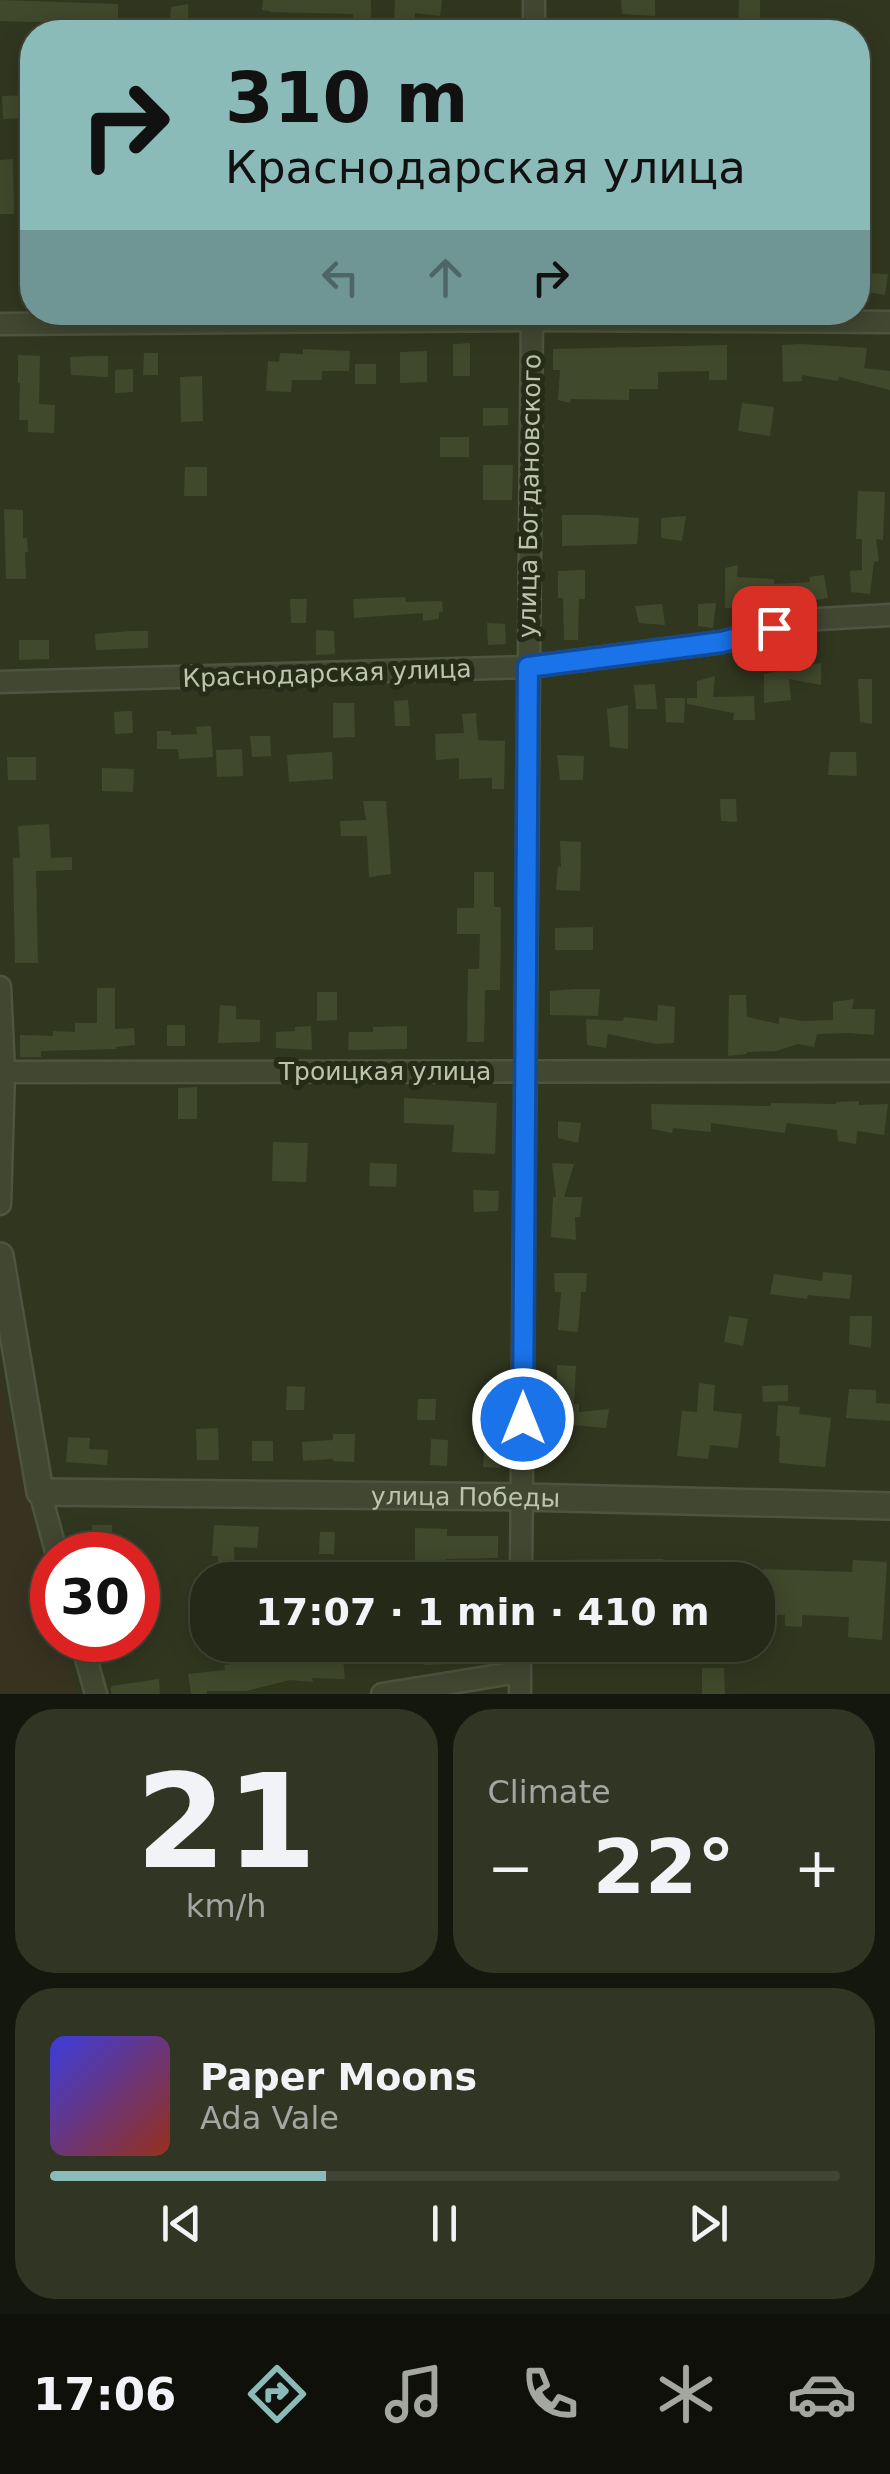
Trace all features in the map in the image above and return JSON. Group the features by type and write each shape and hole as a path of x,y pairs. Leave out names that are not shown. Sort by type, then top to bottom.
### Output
{"street":[{"name":"улица Богдановского","path":"521,1562 532,325"},
{"name":"Краснодарская улица","path":"0,682 528,667 722,642 801,620 890,615"},
{"path":"0,986 0,1204"},
{"name":"Троицкая улица","path":"2,1072 890,1072"},
{"path":"0,1256 40,1492 51,1532"},
{"name":"улица Победы","path":"40,1492 890,1506"},
{"path":"87,1662 96,1694"},
{"path":"520,1662 520,1694"},
{"path":"382,1694 520,1672"}],"shaded area":[{"path":"0,1378 37,1532 30,1532 30,1662 68,1662 76,1694 0,1694"}],"building":[{"path":"0,0 118,4 118,20 0,21"},
{"path":"263,0 371,0 371,18 270,12 262,10"},
{"path":"395,0 442,0 440,16 415,13 415,20 394,20"},
{"path":"621,0 655,0 655,16 622,14"},
{"path":"739,0 760,0 760,20 738,20"},
{"path":"188,4 189,20 170,20 171,7"},
{"path":"20,95 20,118 3,119 2,96"},
{"path":"13,159 14,214 0,214 0,160"},
{"path":"870,273 888,274 885,295 870,292"},
{"path":"470,343 470,376 453,376 453,344"},
{"path":"727,345 727,380 709,380 709,371 658,372 658,389 629,389 629,400 558,400 560,370 553,370 553,349"},
{"path":"782,345 867,348 864,368 890,371 890,390 839,377 838,381 802,375 802,381 783,382"},
{"path":"303,349 350,351 349,371 322,371 322,380 292,380 291,392 266,391 268,361 279,362 280,353 303,354"},
{"path":"427,351 427,382 400,383 400,352"},
{"path":"144,353 158,353 158,375 143,375"},
{"path":"18,355 40,356 39,404 55,405 54,433 28,432 28,420 19,420"},
{"path":"108,356 108,377 71,375 70,357"},
{"path":"355,364 376,364 376,384 355,384"},
{"path":"133,369 133,392 115,393 115,370"},
{"path":"202,376 203,421 181,422 180,377"},
{"path":"742,403 774,407 770,436 738,431"},
{"path":"483,408 508,408 508,425 483,426"},
{"path":"440,437 469,437 469,457 440,457"},
{"path":"483,465 513,465 512,500 483,500"},
{"path":"185,467 207,467 207,496 184,496"},
{"path":"858,491 885,492 883,540 876,539 879,561 874,562 870,594 851,592 850,571 862,570 862,539 856,539"},
{"path":"4,509 23,510 23,538 27,538 28,552 26,579 6,579"},
{"path":"562,515 639,518 637,544 562,546"},
{"path":"686,516 682,541 661,538 661,518"},
{"path":"738,565 737,577 774,579 774,584 810,582 809,577 824,575 828,598 785,610 725,608 725,568"},
{"path":"585,570 585,599 579,599 578,640 564,640 558,571"},
{"path":"405,597 406,602 442,601 443,612 439,612 439,619 423,621 423,613 354,618 353,599"},
{"path":"290,599 307,599 306,623 291,623"},
{"path":"716,603 713,628 698,626 698,604"},
{"path":"662,604 665,625 639,623 635,606"},
{"path":"487,623 505,624 506,644 488,645"},
{"path":"316,630 334,631 335,654 316,655"},
{"path":"148,631 148,648 96,650 95,634"},
{"path":"19,640 49,640 49,659 19,660"},
{"path":"821,663 821,685 789,679 791,700 764,703 764,674"},
{"path":"715,676 713,697 754,696 755,720 733,720 734,713 687,704 687,698 697,698 697,681"},
{"path":"858,679 872,679 872,724 860,722"},
{"path":"655,684 657,709 636,709 634,685"},
{"path":"665,698 685,698 684,723 666,722"},
{"path":"408,700 410,726 395,726 394,701"},
{"path":"333,703 354,703 355,737 333,738"},
{"path":"628,705 628,749 610,747 607,709"},
{"path":"132,711 133,733 115,734 114,712"},
{"path":"476,713 478,740 505,741 504,789 492,789 492,778 459,779 459,758 436,760 435,734 464,733 462,714"},
{"path":"211,726 213,757 179,759 178,749 157,749 157,731 197,734 196,727"},
{"path":"250,736 270,736 271,756 252,757"},
{"path":"242,749 243,776 217,777 216,750"},
{"path":"332,752 333,779 289,782 287,755"},
{"path":"830,752 856,752 857,776 828,775"},
{"path":"557,755 584,756 583,780 560,780"},
{"path":"7,757 36,757 36,780 8,780"},
{"path":"102,768 134,769 133,792 102,791"},
{"path":"720,799 736,799 737,822 721,821"},
{"path":"363,801 386,801 391,874 369,877 367,836 341,836 340,821 366,820"},
{"path":"49,824 51,858 72,857 72,870 36,871 38,963 15,963 13,858 20,858 18,826"},
{"path":"560,841 581,842 580,891 556,890 558,866 561,867"},
{"path":"474,872 494,872 494,907 501,907 500,990 485,990 484,1042 467,1042 468,969 479,969 480,934 457,934 457,908 474,908"},
{"path":"593,927 593,950 555,950 555,928"},
{"path":"97,988 115,988 115,1029 134,1028 135,1045 41,1051 41,1057 20,1057 20,1035 53,1036 53,1031 75,1032 75,1023 97,1023"},
{"path":"600,989 598,1016 550,1015 550,991"},
{"path":"317,992 337,992 337,1020 317,1021"},
{"path":"729,995 746,995 747,1017 779,1024 779,1017 833,1020 833,1002 854,999 852,1009 875,1009 874,1035 817,1034 814,1047 798,1044 776,1051 728,1056"},
{"path":"220,1005 236,1006 236,1019 260,1020 260,1042 218,1043"},
{"path":"658,1005 675,1007 674,1043 656,1044 608,1034 606,1048 587,1045 586,1019 623,1021 624,1017 657,1021"},
{"path":"167,1025 185,1025 185,1046 167,1046"},
{"path":"311,1026 312,1050 276,1048 276,1032"},
{"path":"407,1026 407,1049 348,1050 349,1032"},
{"path":"197,1087 197,1119 178,1119 178,1088"},
{"path":"404,1098 497,1103 495,1154 452,1152 454,1125 404,1123"},
{"path":"859,1101 859,1105 888,1104 884,1135 857,1131 856,1144 838,1141 837,1130 787,1123 785,1133 711,1123 711,1132 652,1129 651,1104 771,1106"},
{"path":"558,1121 581,1123 578,1143 558,1138"},
{"path":"273,1142 308,1143 306,1182 272,1181"},
{"path":"370,1163 397,1164 396,1187 369,1186"},
{"path":"552,1163 574,1164 564,1197 582,1197 580,1217 575,1217 576,1240 551,1237 556,1197"},
{"path":"473,1190 499,1191 498,1211 474,1212"},
{"path":"823,1272 852,1275 850,1299 770,1294 774,1274 822,1281"},
{"path":"554,1273 587,1273 586,1292 581,1292 578,1332 558,1330 561,1292 555,1292"},
{"path":"729,1316 748,1319 743,1346 724,1342"},
{"path":"850,1316 872,1316 871,1348 849,1344"},
{"path":"557,1365 576,1366 574,1404 579,1404 579,1412 609,1409 606,1428 550,1423 550,1415 556,1415"},
{"path":"699,1383 715,1385 713,1411 742,1414 738,1448 710,1445 708,1459 677,1456 682,1411 697,1412"},
{"path":"788,1385 788,1401 763,1402 762,1386"},
{"path":"287,1386 305,1387 304,1410 286,1410"},
{"path":"849,1389 876,1390 876,1403 890,1404 890,1421 846,1418"},
{"path":"418,1399 436,1399 435,1420 417,1420"},
{"path":"778,1405 800,1407 799,1414 831,1418 825,1467 779,1463"},
{"path":"218,1428 219,1460 197,1460 196,1429"},
{"path":"333,1434 355,1434 354,1462 303,1461 302,1442 333,1440"},
{"path":"68,1437 90,1438 89,1449 108,1450 107,1465 66,1462"},
{"path":"431,1439 448,1440 447,1466 430,1465"},
{"path":"485,1440 502,1441 500,1468 483,1467"},
{"path":"252,1441 273,1441 273,1461 252,1461"},
{"path":"92,1525 112,1525 112,1532 92,1532"},
{"path":"214,1525 259,1527 257,1548 234,1547 234,1562 218,1562 218,1556 212,1556"},
{"path":"415,1528 447,1529 447,1536 498,1536 498,1558 415,1562"},
{"path":"320,1532 335,1532 334,1554 319,1554"},
{"path":"663,1559 684,1562 552,1562"},
{"path":"853,1560 887,1562 882,1640 848,1637 849,1617 802,1615 802,1627 785,1626 785,1615 775,1615 775,1569 852,1572"},
{"path":"343,1662 345,1679 290,1680 246,1691 191,1694 188,1674 225,1670 224,1665"},
{"path":"702,1668 724,1668 725,1694 702,1694"},
{"path":"159,1679 160,1694 111,1694 111,1686"}],"route":[{"path":"523,1419 528,667 722,642 774,628"}]}
